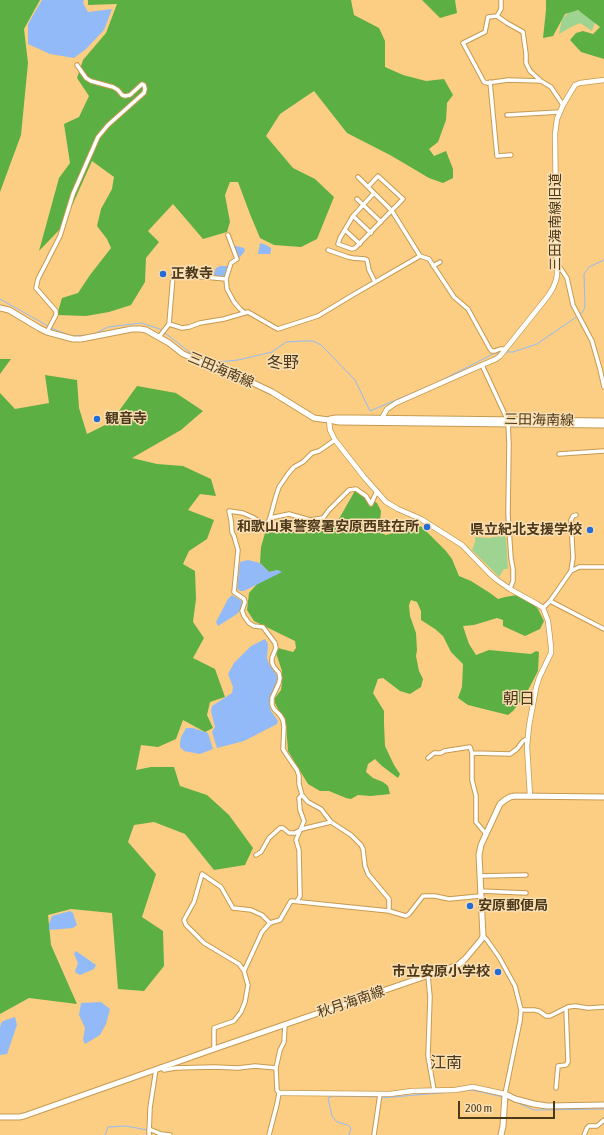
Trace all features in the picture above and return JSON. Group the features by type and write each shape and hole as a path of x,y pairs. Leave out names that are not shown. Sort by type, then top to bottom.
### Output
{"main road":[{"name":"三田海南線","path":"0,308 14,313 47,332 66,337 81,339 132,329 140,328 146,330 159,336 183,354 272,392 314,418 329,420 336,418 604,425"},
{"name":"三田海南線","path":"507,422 604,421"},
{"path":"483,936 480,894 480,850 500,804 510,797 604,797"},
{"name":"秋月海南線","path":"0,1117 24,1116 451,968 462,962 483,936"},
{"path":"501,1135 505,1094 521,1101 547,1106 604,1105"}],"street":[{"path":"497,16 501,9 501,0"},
{"path":"541,81 508,80 484,82 463,43 485,32 488,17 497,16 523,32 526,63 530,71 541,81 551,87 563,105"},
{"path":"47,332 56,315 56,311 36,288 38,279 60,236 73,194 98,137 108,125 144,93 145,89 144,84 142,84 130,95 122,95 114,88 86,78 77,65"},
{"name":"三田海南線旧道","path":"383,420 383,416 387,409 396,403 496,359 501,355 548,296 556,280 557,263 555,134 557,119 563,105 575,85 589,81 604,80"},
{"path":"490,82 497,156 511,154"},
{"path":"508,115 560,112"},
{"path":"368,187 378,176 403,199 355,248 352,249 338,244 344,230 353,216 374,193"},
{"path":"358,177 392,211 420,256 429,259 454,296 468,309 490,349 492,351 500,349 505,350"},
{"path":"357,199 381,222"},
{"path":"353,216 370,233"},
{"path":"344,230 360,244"},
{"path":"228,235 237,259 231,263 226,279 227,289 230,296 245,313"},
{"path":"328,250 348,257 367,260 369,270 375,282"},
{"path":"169,324 182,328 189,327 248,312 278,329 318,316 344,299 420,256"},
{"path":"433,266 440,262"},
{"path":"557,263 567,278 573,305 592,342 602,369 604,387"},
{"path":"159,336 169,324 173,276 226,279"},
{"path":"482,366 507,422 509,444 508,514 513,569 513,581 510,589"},
{"path":"329,420 330,430 335,440 359,472 386,502 421,519 462,545 490,574 510,589 543,608 548,621 551,647 536,688 527,739 530,796"},
{"path":"335,440 319,451 312,453 303,462 294,467 288,474 279,487 267,524 264,524 243,513 229,511 232,532 238,550 234,592 244,599 245,602 242,611 249,623 254,626 263,627 275,643 276,648 272,658 272,663 279,673 280,678 279,684 272,698 272,706 280,714 283,720 283,749 297,770 302,795 308,802 320,809 331,822 351,835 361,845 368,874 389,899 389,911"},
{"path":"559,454 604,451"},
{"path":"270,518 289,514 310,520 324,518 329,510 349,490 356,489 366,496 371,504 377,491"},
{"path":"543,608 550,601 571,571 573,558 571,520 573,516 576,515"},
{"path":"571,571 579,568 604,567"},
{"path":"550,601 604,629"},
{"path":"472,753 510,754 527,739"},
{"path":"428,758 434,753 470,747 472,753 472,780 476,796 476,822 486,834"},
{"path":"297,901 300,896 299,850 296,840 304,821 300,810 300,798 302,795"},
{"path":"256,855 260,852 269,838 280,828 289,833 295,833 331,822"},
{"path":"214,1049 214,1028 234,1021 241,1012 245,1002 248,985 244,971 239,964 204,943 186,925 184,920 194,902 202,874 221,887 233,908 251,910 262,915 270,923"},
{"path":"480,876 526,875"},
{"path":"244,971 262,932 270,923 280,920 291,901 389,911 406,916 424,896 428,895 449,899 480,894 526,893"},
{"path":"279,1093 380,1094 455,1090 473,1086 505,1094 521,1010 515,986 499,957 483,936"},
{"path":"428,975 430,997 428,1056 434,1090"},
{"path":"521,1010 540,1011 546,1016 550,1016 566,1008 575,1006 588,1008 604,1007"},
{"path":"556,1088 558,1066 566,1065 568,1062 566,1008"},
{"path":"269,1135 279,1093 276,1068 280,1050 285,1038 285,1025"},
{"path":"162,1067 164,1070 175,1068 238,1068 255,1066 276,1068"},
{"path":"149,1135 151,1098 156,1069"},
{"path":"374,1135 380,1094"},
{"path":"584,1135 589,1126 597,1126 604,1120"},
{"path":"149,1129 161,1134 170,1135"}],"green space":[{"path":"0,0 40,0 24,29 28,63 21,135 0,192"},
{"path":"88,0 351,0 354,15 379,28 385,41 385,67 403,75 426,81 444,79 453,95 447,103 446,120 438,142 429,149 434,156 446,151 453,169 453,178 443,183 429,178 390,155 347,133 314,91 280,114 266,136 293,168 315,179 334,197 317,239 301,247 274,245 260,238 238,182 230,182 225,195 230,222 227,232 203,239 173,204 148,231 159,242 146,258 145,282 131,305 109,312 86,316 57,315 62,298 78,293 111,248 107,239 97,226 101,209 112,189 114,177 92,161 63,226 39,251 59,178 70,163 64,124 79,117 89,96 77,78 83,60 106,33 117,4 88,5"},
{"path":"422,0 455,0 457,13 440,18"},
{"path":"546,0 604,0 604,59 581,52 570,40 576,33 583,31 593,34 600,27 578,10 565,14 553,36 543,38"},
{"path":"574,9 595,22 592,31 580,23 559,34 562,19"},
{"path":"0,359 11,359 0,374"},
{"path":"45,375 77,380 79,408 87,434 111,422 137,386 176,393 203,411 181,430 132,458 157,464 183,466 211,479 216,496 200,494 188,510 214,520 207,539 189,551 183,564 195,571 196,599 193,622 204,638 193,658 215,669 225,697 210,702 207,715 213,728 205,732 183,720 176,739 158,747 141,745 136,770 151,767 174,767 180,786 207,795 229,815 253,848 245,865 214,870 185,834 154,822 134,825 128,842 156,874 142,917 163,931 164,966 144,991 118,989 112,913 71,909 48,915 51,945 77,1004 29,998 0,1014 0,393 15,409 49,403"},
{"path":"356,489 377,503 381,511 379,532 386,535 396,532 404,525 416,524 422,527 446,551 452,559 459,576 471,581 498,599 517,595 531,602 538,609 544,621 540,629 525,636 503,626 503,620 497,618 474,625 463,626 469,644 476,655 489,650 531,654 536,651 539,652 538,671 526,694 508,715 468,705 458,698 462,687 463,664 451,652 443,636 421,620 421,611 417,602 411,600 409,605 410,616 416,633 416,656 419,671 423,679 421,687 410,694 400,691 383,678 378,679 373,693 384,711 385,746 400,774 398,778 375,759 368,764 366,772 373,778 388,786 390,794 371,796 358,795 351,799 329,791 320,791 308,784 288,751 286,725 275,703 275,698 281,690 282,683 282,671 276,653 278,648 293,652 296,648 295,641 254,621 247,610 249,593 257,584 278,570 269,572 260,563 261,547 265,533 316,532 336,524"},
{"path":"504,536 506,538 508,569 504,569 499,577 472,550 475,537 491,538"}],"water":[{"path":"42,0 84,0 83,3 88,12 112,9 104,30 86,49 74,58 50,54 28,44 28,24"},
{"path":"260,243 271,248 270,254 258,254"},
{"path":"233,245 244,248 245,251 238,258"},
{"path":"220,266 228,266 225,277 215,277 214,273 216,268"},
{"path":"248,560 260,563 269,572 278,570 282,572 246,590 240,591 237,589 240,562"},
{"path":"232,595 242,601 241,609 237,614 218,626 216,622 228,599"},
{"path":"265,639 268,644 267,658 269,664 278,677 269,703 271,711 278,721 277,724 244,741 217,748 212,732 215,727 211,711 212,706 232,693 233,687 228,674 234,663 251,646"},
{"path":"186,728 193,728 208,733 213,749 200,754 184,751 180,747 180,743 181,737"},
{"path":"70,911 73,913 77,925 73,928 49,930 49,924 52,916"},
{"path":"76,951 96,965 94,969 80,975 76,973 75,971 78,963 74,954"},
{"path":"101,1002 110,1009 106,1024 100,1035 85,1044 83,1040 85,1028 79,1015 81,1003"},
{"path":"15,1017 17,1025 7,1054 0,1055 1,1023"}],"waterway":[{"path":"505,352 513,352 537,344 582,313 585,307 584,274 589,267 604,260"},
{"path":"0,299 48,326"},
{"path":"51,328 71,336 92,335 108,327 141,323 162,331"},
{"path":"165,333 196,357"},
{"path":"209,363 238,360 272,352 286,342 313,341 321,345 355,380 370,411 436,383 495,353 500,353"},
{"path":"463,1091 472,1090 503,1097"},
{"path":"381,1098 452,1092"},
{"path":"349,1135 351,1128 348,1125 337,1122 332,1116 328,1098 333,1096 378,1097"},
{"path":"508,1099 534,1110 604,1109"},
{"path":"105,1135 108,1127 126,1126 147,1130"},
{"path":"150,1131 158,1135"}],"place":[{"name":"正教寺","path":"163,274"},
{"name":"観音寺","path":"97,419"},
{"name":"和歌山東警察署安原西駐在所","path":"427,527"},
{"name":"県立紀北支援学校","path":"590,530"},
{"name":"安原郵便局","path":"470,906"},
{"name":"市立安原小学校","path":"498,972"}],"district":[{"name":"冬野","path":"283,363"},
{"name":"朝日","path":"519,699"},
{"name":"江南","path":"446,1063"}]}
